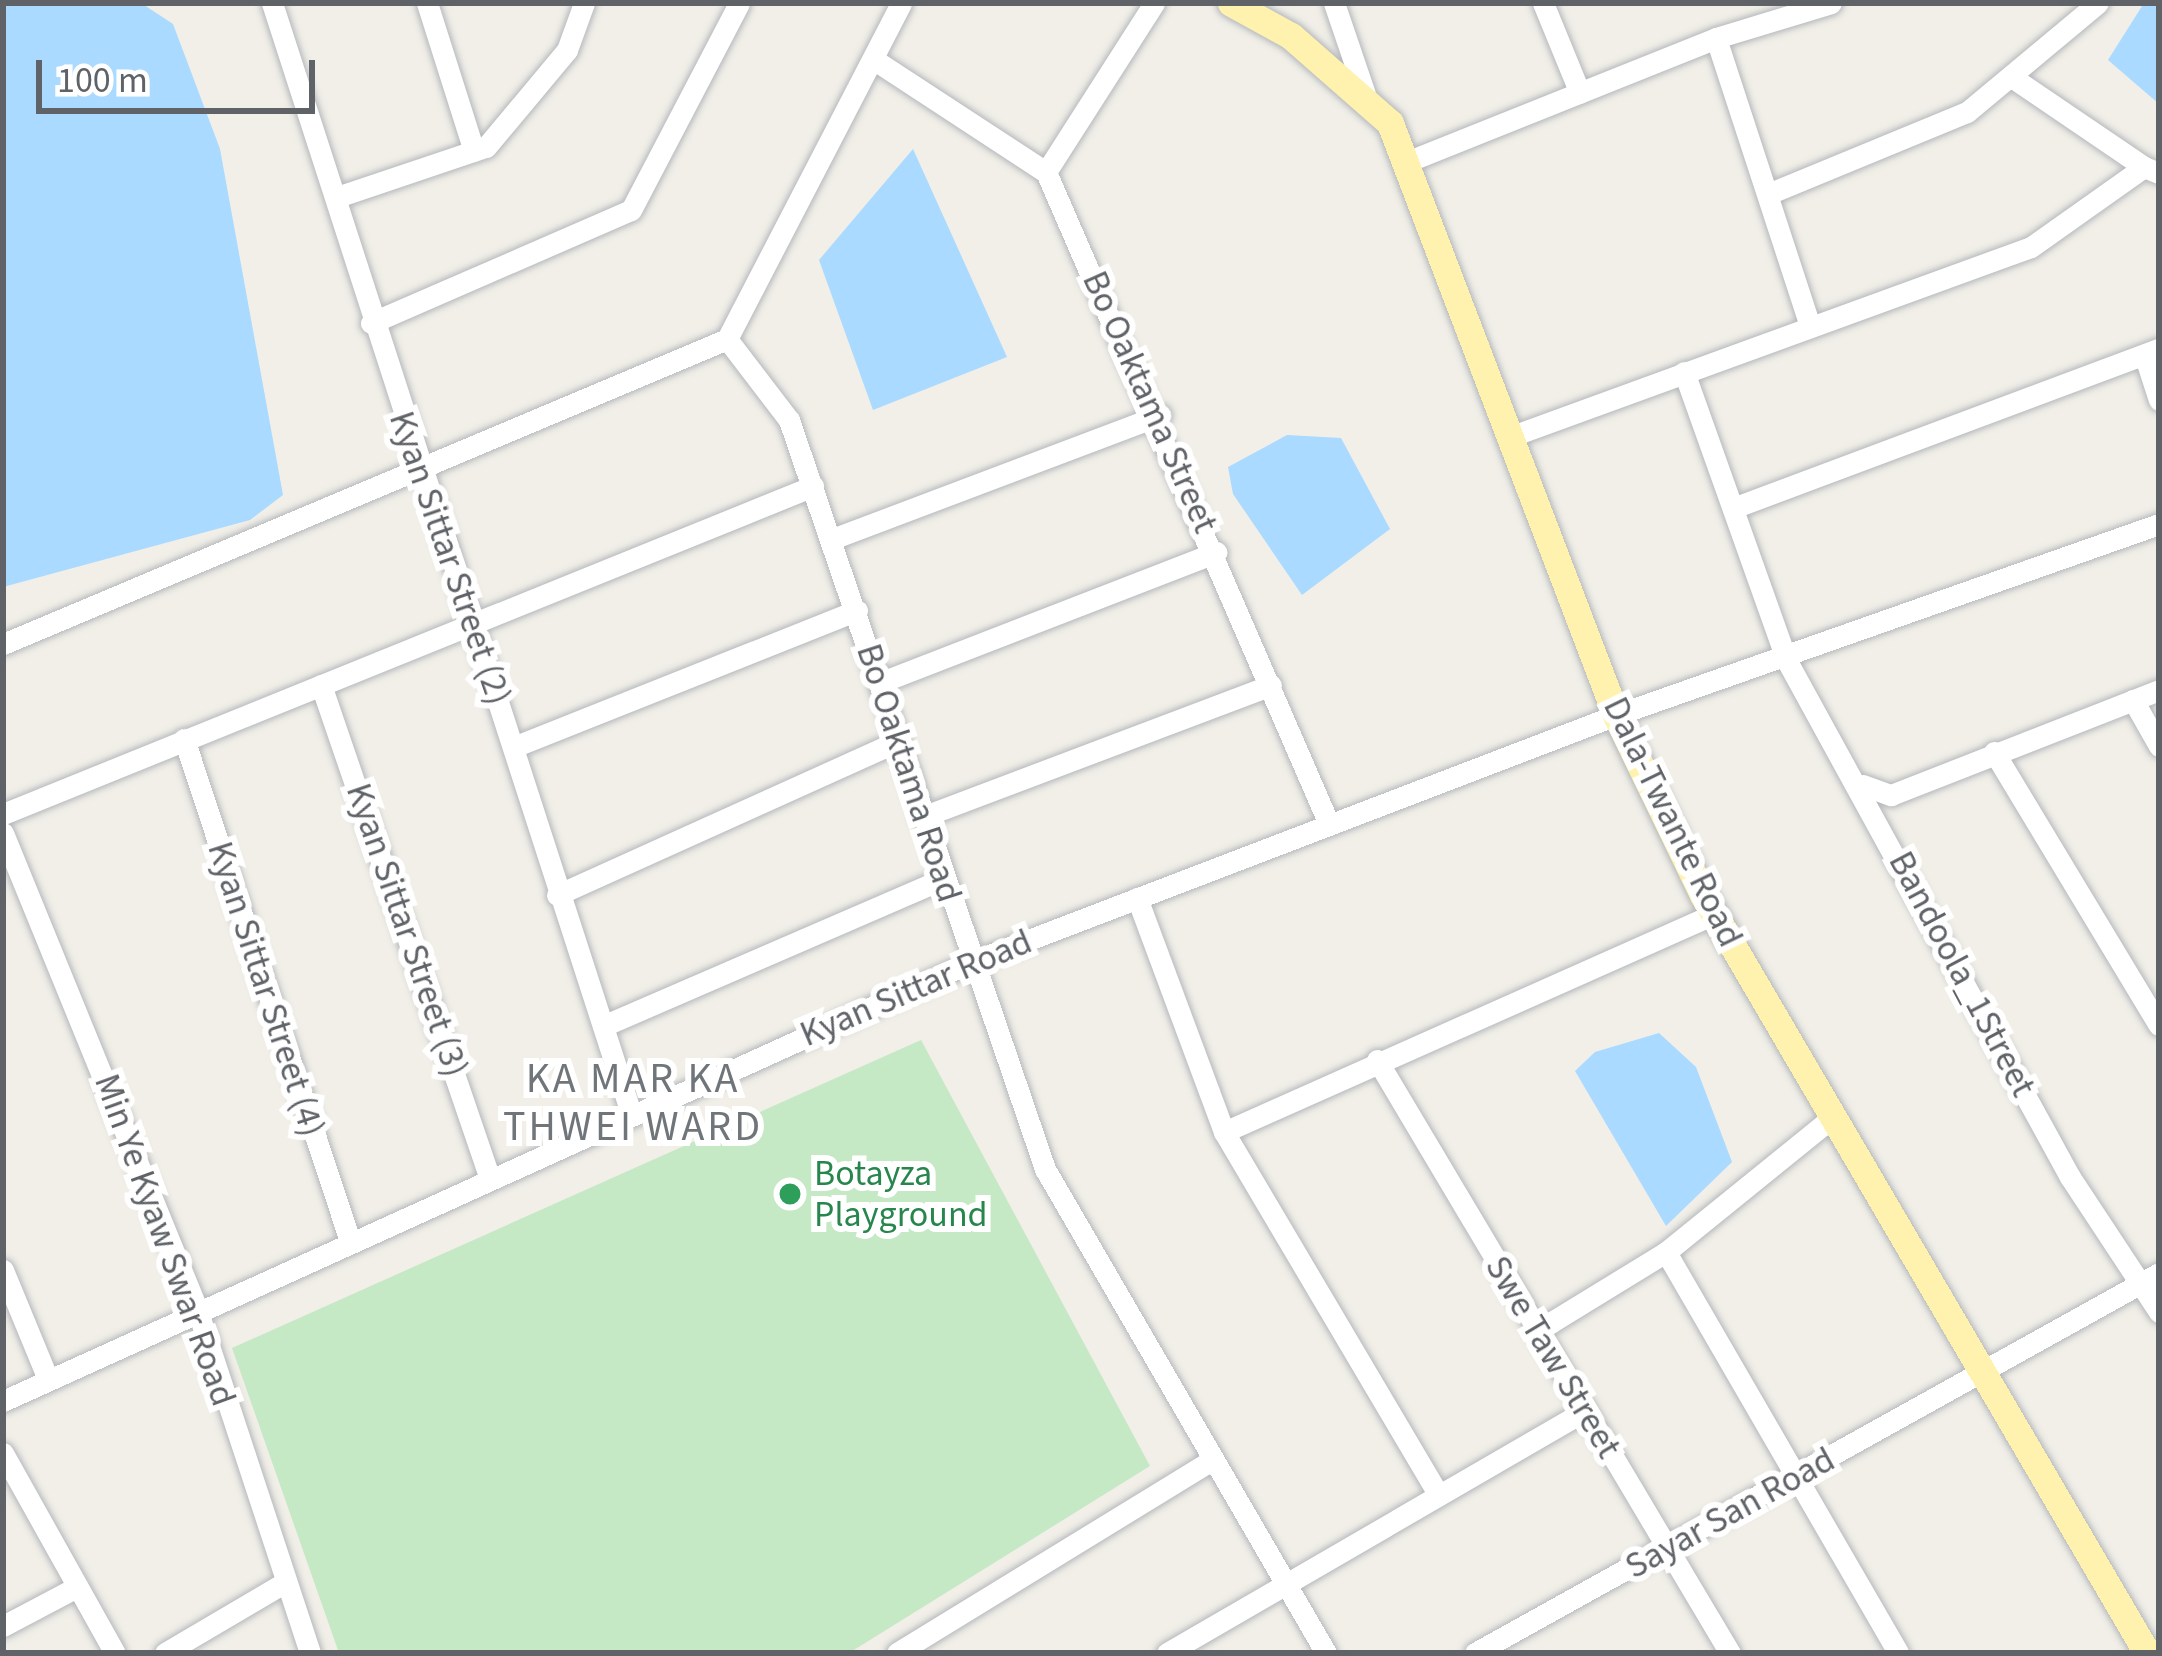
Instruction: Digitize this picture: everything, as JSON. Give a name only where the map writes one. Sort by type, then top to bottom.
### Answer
[{"type":"main road","name":"Dala-Twante Road","points":[[1231,3],[1365,94],[1409,161],[1616,715],[1714,914],[2147,1653]]},
{"type":"street","name":"Kyan Sittar Street (2)","points":[[272,3],[337,197],[416,471],[516,746],[557,895],[631,1113]]},
{"type":"street","points":[[427,3],[474,152]]},
{"type":"street","points":[[337,197],[474,152],[521,117],[584,3]]},
{"type":"street","points":[[371,323],[631,210],[739,3]]},
{"type":"street","points":[[3,644],[727,339],[902,3]]},
{"type":"street","points":[[873,59],[1046,172],[1154,3]]},
{"type":"street","points":[[1334,3],[1365,94]]},
{"type":"street","points":[[1544,3],[1580,93]]},
{"type":"street","points":[[1409,161],[1716,38],[1832,3]]},
{"type":"street","points":[[1768,194],[2016,80],[2098,3]]},
{"type":"street","points":[[1716,38],[1810,326]]},
{"type":"street","points":[[1512,436],[2031,247],[2152,170],[2016,80]]},
{"type":"street","name":"Bo Oaktama Street","points":[[1046,172],[1160,415],[1330,824]]},
{"type":"street","name":"Bo Oaktama Road","points":[[727,339],[789,420],[970,962],[1045,1168],[1326,1653]]},
{"type":"street","points":[[1732,508],[2152,353],[2159,400]]},
{"type":"street","name":"Bandoola_1Street","points":[[1684,372],[1787,661],[1862,785],[2070,1177],[2150,1278],[2159,1312]]},
{"type":"street","points":[[832,539],[1160,415]]},
{"type":"street","points":[[3,814],[321,686],[468,620],[813,486]]},
{"type":"street","name":"Kyan Sittar Road","points":[[3,1401],[196,1306],[970,962],[1616,715],[1787,661],[2159,524]]},
{"type":"street","points":[[879,683],[1216,552]]},
{"type":"street","points":[[516,746],[856,610]]},
{"type":"street","points":[[922,818],[1271,685]]},
{"type":"street","name":"Kyan Sittar Street (3)","points":[[321,686],[488,1176]]},
{"type":"street","points":[[1862,785],[1891,795],[2159,690]]},
{"type":"street","points":[[2133,700],[2159,746]]},
{"type":"street","name":"Kyan Sittar Street (4)","points":[[184,739],[349,1238]]},
{"type":"street","points":[[557,895],[898,741]]},
{"type":"street","points":[[1994,752],[2159,1025]]},
{"type":"street","name":"Min Ye Kyaw Swar Road","points":[[3,833],[196,1306],[282,1584],[310,1653]]},
{"type":"street","points":[[603,1026],[942,879]]},
{"type":"street","points":[[1137,898],[1224,1132],[1439,1495]]},
{"type":"street","points":[[1224,1132],[1714,914]]},
{"type":"street","name":"Swe Taw Street","points":[[1377,1060],[1584,1411],[1672,1545],[1730,1653]]},
{"type":"street","points":[[1537,1331],[1666,1252],[1833,1117]]},
{"type":"street","points":[[1666,1252],[1802,1474],[1898,1653]]},
{"type":"street","points":[[3,1270],[47,1377]]},
{"type":"street","name":"Sayar San Road","points":[[1475,1653],[2150,1278]]},
{"type":"street","points":[[1167,1653],[1584,1411]]},
{"type":"street","points":[[3,1453],[115,1653]]},
{"type":"street","points":[[897,1653],[1213,1459]]},
{"type":"street","points":[[165,1653],[282,1584]]},
{"type":"street","points":[[3,1626],[77,1587]]},
{"type":"green space","name":"Botayza Playground","points":[[921,1040],[1150,1466],[849,1653],[339,1653],[232,1348]]},
{"type":"water","points":[[3,3],[141,3],[173,24],[220,149],[283,495],[250,520],[3,587]]},
{"type":"water","points":[[2144,3],[2159,3],[2159,104],[2108,60]]},
{"type":"water","points":[[913,149],[1007,357],[873,410],[819,260]]},
{"type":"water","points":[[1287,435],[1341,438],[1390,529],[1302,595],[1233,494],[1228,467]]},
{"type":"water","points":[[1659,1033],[1696,1067],[1732,1162],[1666,1226],[1575,1071],[1595,1052]]},
{"type":"place","name":"Botayza Playground","points":[[790,1194]]},
{"type":"district","name":"KA MAR KA THWEI WARD","points":[[633,1103]]}]
